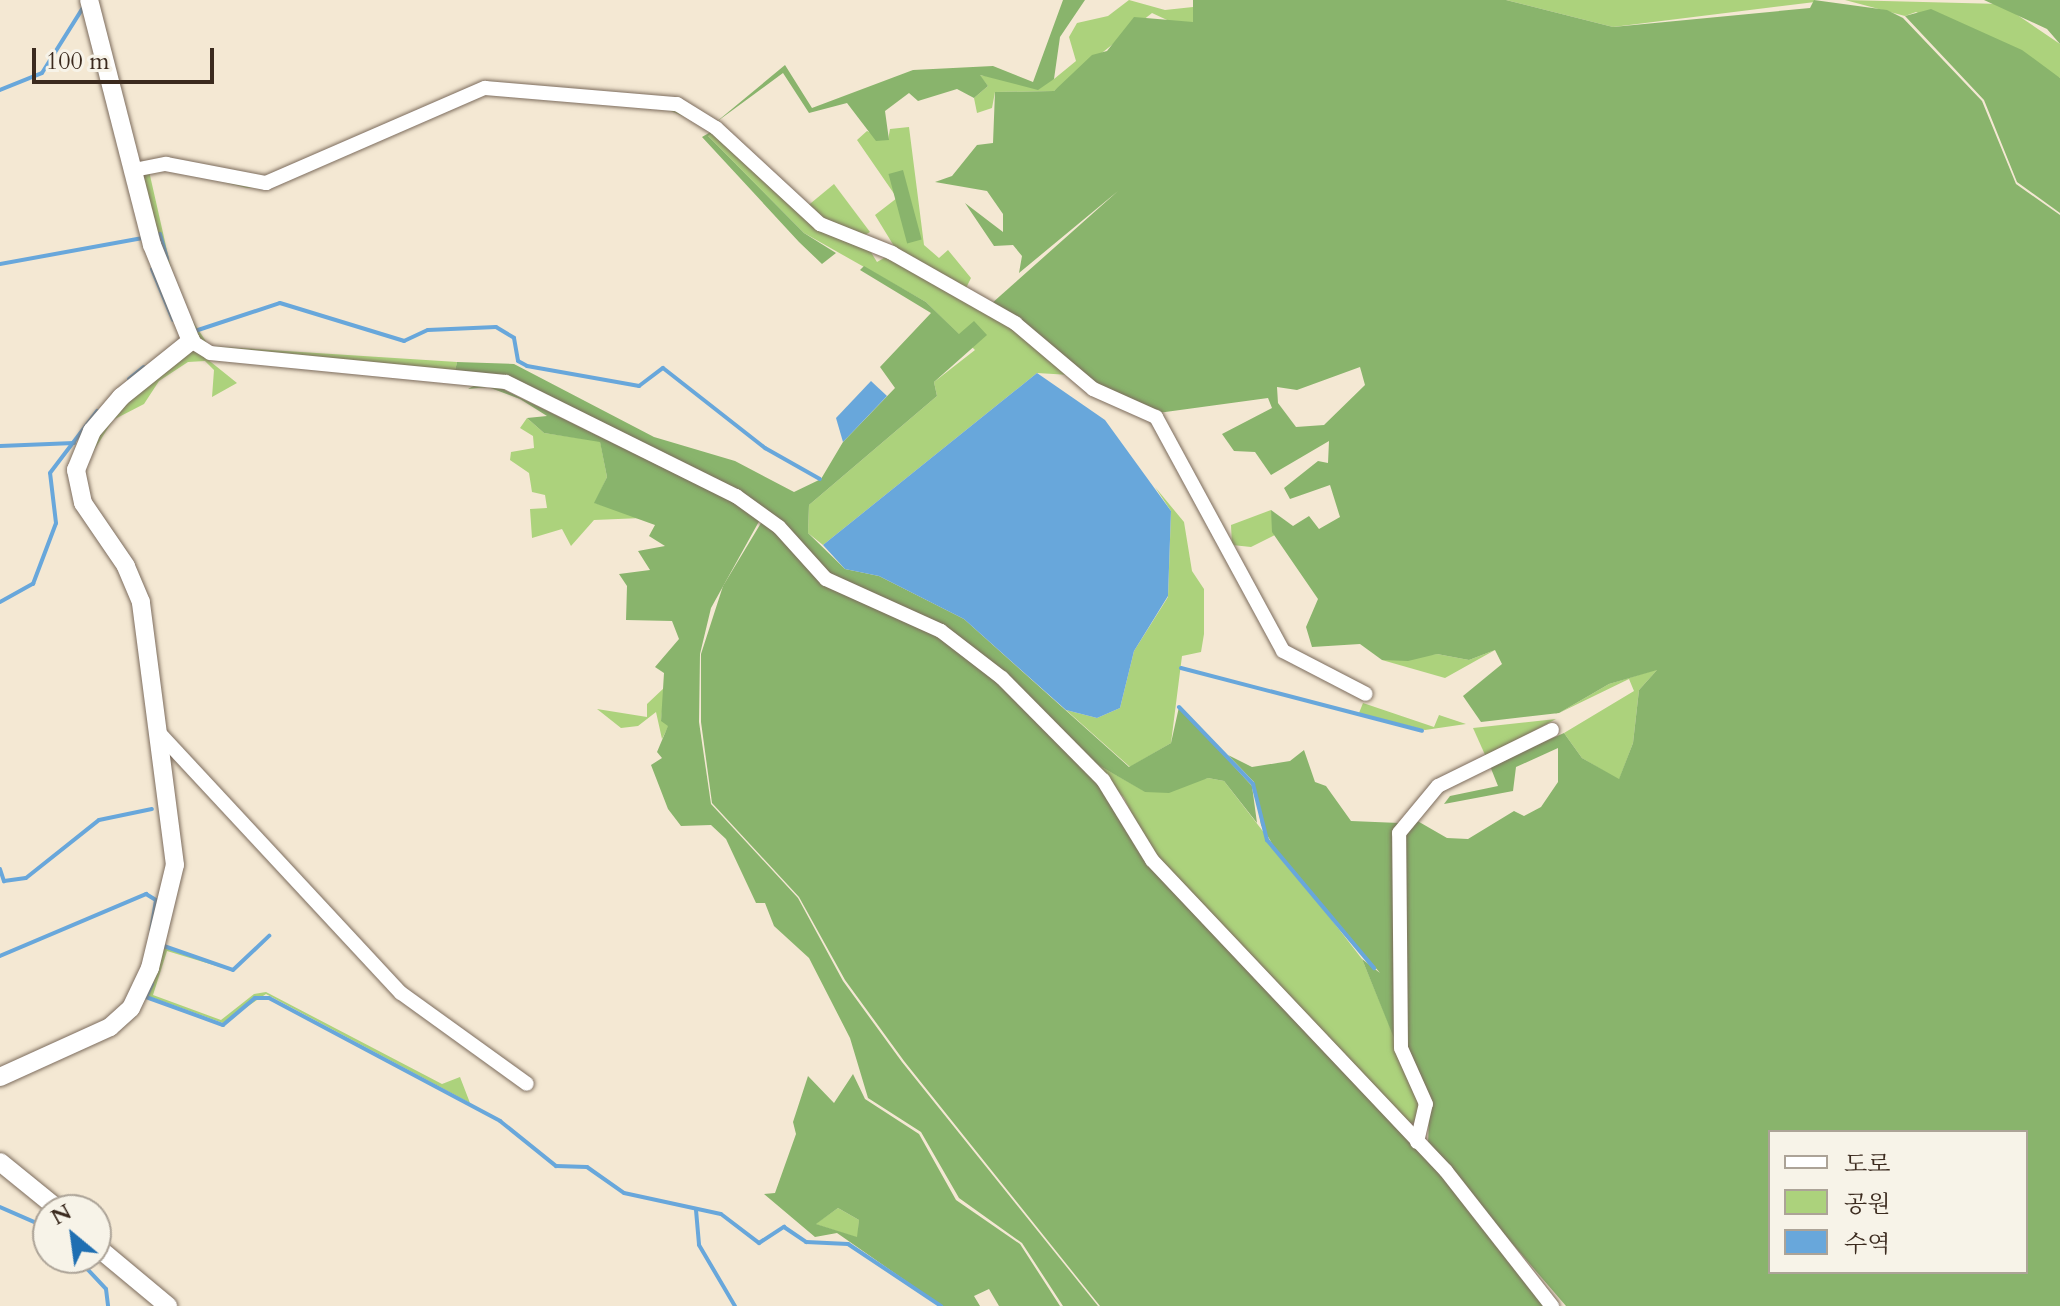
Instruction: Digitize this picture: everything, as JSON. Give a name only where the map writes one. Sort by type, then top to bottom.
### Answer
[{"type":"street","points":[[89,0],[166,288],[191,341],[210,353],[496,379],[736,496],[779,527],[826,579],[928,623],[1002,678],[1103,780],[1152,860],[1417,1142],[1552,1306]]},
{"type":"street","points":[[134,170],[166,164],[266,183],[485,88],[643,97],[692,110],[820,224],[892,253],[1015,323],[1093,389],[1156,417],[1283,651],[1366,694]]},
{"type":"street","points":[[0,1077],[110,1027],[141,992],[175,865],[161,735],[137,590],[83,503],[76,470],[92,431],[121,397],[191,341]]},
{"type":"street","points":[[1417,1142],[1426,1104],[1402,1056],[1399,833],[1438,786],[1552,730]]},
{"type":"street","points":[[161,735],[401,993],[527,1084]]},
{"type":"street","points":[[0,1162],[39,1194]]},
{"type":"street","points":[[112,1259],[168,1306]]},
{"type":"green space","points":[[1063,0],[1085,0],[1060,37],[1054,79],[1038,90],[980,75],[988,86],[974,98],[957,89],[918,101],[909,93],[885,111],[889,140],[876,141],[847,103],[809,113],[783,73],[715,123],[785,65],[812,108],[913,70],[993,66],[1033,82]]},
{"type":"green space","points":[[1129,0],[1165,10],[1193,7],[1193,22],[1180,26],[1152,13],[1054,91],[995,92],[992,108],[977,113],[974,98],[988,86],[979,75],[1039,84],[1054,79],[1076,61],[1069,37],[1077,23],[1108,16]]},
{"type":"green space","points":[[1193,0],[1506,0],[1613,27],[1810,8],[1814,0],[1887,10],[1903,18],[1982,101],[2016,184],[2060,215],[2060,1306],[1566,1306],[1428,1146],[1429,1112],[1406,1058],[1401,837],[1414,819],[1447,838],[1468,839],[1514,811],[1524,816],[1541,807],[1558,782],[1558,748],[1516,767],[1513,791],[1444,804],[1450,796],[1498,786],[1490,766],[1564,733],[1582,758],[1619,779],[1633,743],[1639,690],[1657,670],[1609,684],[1559,713],[1481,722],[1463,696],[1502,664],[1495,650],[1469,660],[1437,654],[1408,661],[1382,660],[1360,644],[1312,647],[1306,627],[1318,599],[1272,532],[1271,510],[1293,526],[1309,516],[1319,529],[1340,517],[1330,485],[1290,499],[1284,488],[1318,461],[1328,463],[1329,441],[1271,475],[1255,452],[1234,451],[1222,434],[1272,408],[1268,398],[1158,413],[1095,385],[991,304],[1118,191],[1019,273],[1022,256],[1013,245],[994,246],[965,203],[1003,232],[1003,214],[987,191],[935,182],[952,176],[977,145],[993,143],[995,92],[1054,91],[1092,55],[1107,51],[1134,17],[1193,22]],"holes":[[[1360,367],[1365,385],[1324,425],[1296,427],[1278,403],[1277,387],[1297,390]]]},
{"type":"green space","points":[[1506,0],[1814,0],[1815,2],[1613,27]]},
{"type":"green space","points":[[1845,0],[2001,4],[2060,44],[2060,78],[1916,12],[1905,16]]},
{"type":"green space","points":[[1984,0],[2060,0],[2060,44],[2047,29]]},
{"type":"green space","points":[[1931,9],[2022,50],[2060,78],[2060,213],[2017,182],[1984,100],[1905,16]]},
{"type":"green space","points":[[521,89],[661,102],[691,112],[711,128],[659,106],[482,92],[268,187],[247,188],[171,169],[152,171],[167,167],[271,184],[455,98],[478,91]]},
{"type":"green space","points":[[909,127],[924,245],[939,258],[948,250],[971,278],[965,290],[897,251],[875,215],[897,198],[857,140],[867,131],[888,140],[890,129]]},
{"type":"green space","points":[[714,130],[799,212],[869,249],[877,262],[891,254],[1010,323],[1070,375],[1037,373],[823,545],[808,533],[809,505],[937,396],[934,382],[975,350],[926,302],[804,233],[707,135]]},
{"type":"green space","points":[[714,130],[708,136],[804,233],[836,253],[822,264],[799,242],[702,137]]},
{"type":"green space","points":[[903,170],[922,240],[907,243],[889,174]]},
{"type":"green space","points":[[149,171],[178,299],[209,346],[457,362],[455,371],[220,351],[195,342],[169,287],[143,173]]},
{"type":"green space","points":[[834,184],[870,232],[858,239],[805,208]]},
{"type":"green space","points":[[864,266],[926,302],[959,334],[974,321],[987,335],[934,382],[937,396],[809,505],[808,533],[845,569],[879,576],[964,619],[1129,767],[1171,743],[1179,707],[1252,786],[1257,823],[1224,781],[1208,778],[1169,793],[1145,792],[1093,762],[997,667],[830,575],[777,521],[551,402],[455,371],[457,362],[514,364],[654,437],[735,461],[794,492],[821,479],[843,442],[895,388],[880,367],[931,313],[860,270]]},
{"type":"green space","points":[[191,346],[237,383],[212,397],[214,370],[205,361],[188,362],[159,381],[144,404],[113,420],[81,471],[84,489],[141,578],[157,655],[151,657],[137,582],[83,501],[77,470],[107,415],[139,382]]},
{"type":"green space","points":[[484,380],[762,516],[711,608],[700,654],[699,722],[711,804],[798,898],[843,981],[902,1062],[1098,1306],[1063,1306],[1022,1243],[959,1198],[921,1132],[868,1098],[850,1038],[809,958],[774,926],[765,903],[756,903],[726,839],[711,825],[681,826],[668,809],[651,765],[662,758],[657,752],[668,726],[661,721],[664,673],[655,667],[679,639],[672,621],[626,620],[627,586],[619,574],[650,570],[638,551],[665,546],[649,536],[655,525],[594,503],[607,477],[600,442],[544,433],[527,418],[547,416],[520,399],[488,387],[468,389]]},
{"type":"green space","points":[[527,418],[544,433],[600,441],[607,477],[595,503],[642,518],[594,520],[571,546],[562,529],[532,538],[530,509],[547,508],[545,495],[532,492],[529,473],[510,460],[511,452],[534,448],[533,436],[520,428]]},
{"type":"green space","points":[[1155,487],[1184,522],[1192,571],[1204,589],[1204,634],[1201,652],[1182,656],[1171,743],[1130,767],[1066,710],[1097,718],[1120,708],[1134,651],[1168,597],[1171,511]]},
{"type":"green space","points":[[1271,510],[1275,535],[1251,547],[1232,545],[1231,525]]},
{"type":"green space","points":[[764,518],[802,558],[927,624],[987,668],[1082,760],[1143,849],[1416,1143],[1546,1306],[1100,1306],[904,1061],[845,980],[799,897],[712,803],[701,722],[701,654],[723,586]]},
{"type":"green space","points":[[1495,650],[1445,678],[1382,660],[1437,654],[1469,660]]},
{"type":"green space","points":[[1658,669],[1639,690],[1633,743],[1619,780],[1582,758],[1564,733],[1634,691],[1629,679],[1559,713],[1609,684]]},
{"type":"green space","points":[[665,687],[661,720],[669,725],[662,739],[656,712],[638,726],[621,728],[597,709],[647,717],[647,704]]},
{"type":"green space","points":[[1363,703],[1434,727],[1439,715],[1466,724],[1425,730],[1359,713]]},
{"type":"green space","points":[[1556,719],[1486,757],[1473,728]]},
{"type":"green space","points":[[1304,750],[1315,782],[1326,786],[1351,821],[1399,823],[1396,1043],[1362,959],[1380,973],[1279,855],[1261,825],[1254,782],[1228,755],[1252,767],[1290,761]]},
{"type":"green space","points":[[1093,762],[1146,792],[1208,778],[1224,781],[1362,959],[1420,1099],[1416,1122],[1406,1124],[1151,852],[1124,798]]},
{"type":"green space","points":[[162,946],[233,971],[167,951],[153,995],[221,1020],[254,994],[266,992],[442,1084],[460,1077],[470,1103],[266,994],[223,1023],[148,996]]},
{"type":"green space","points":[[853,1074],[865,1099],[919,1134],[956,1200],[1020,1244],[1060,1306],[999,1306],[989,1289],[974,1296],[980,1306],[942,1306],[837,1233],[815,1237],[764,1194],[775,1193],[796,1134],[793,1122],[808,1076],[834,1103]],"holes":[[[838,1208],[859,1220],[857,1237],[816,1224]]]},
{"type":"green space","points":[[838,1208],[859,1220],[858,1238],[815,1224]]},
{"type":"water","points":[[1037,373],[1105,420],[1171,511],[1168,596],[1134,651],[1120,708],[1097,718],[1066,710],[964,619],[879,576],[845,569],[823,545]]},
{"type":"water","points":[[871,381],[887,396],[843,442],[836,418]]},
{"type":"waterway","points":[[0,90],[42,73],[84,6]]},
{"type":"waterway","points":[[160,234],[167,259]]},
{"type":"waterway","points":[[0,264],[143,238]]},
{"type":"waterway","points":[[152,269],[173,320]]},
{"type":"waterway","points":[[195,331],[280,303],[404,341],[428,330],[496,327],[514,338],[518,361],[527,366],[639,386],[663,368],[765,448],[820,479]]},
{"type":"waterway","points":[[129,379],[144,367]]},
{"type":"waterway","points":[[0,602],[33,584],[56,523],[50,473],[97,411]]},
{"type":"waterway","points":[[0,446],[74,443]]},
{"type":"waterway","points":[[1181,668],[1422,731]]},
{"type":"waterway","points":[[1179,707],[1253,784],[1267,840],[1374,968]]},
{"type":"waterway","points":[[0,869],[4,881],[26,878],[99,820],[152,809]]},
{"type":"waterway","points":[[0,956],[146,894],[156,900],[151,930]]},
{"type":"waterway","points":[[161,945],[233,970],[269,936]]},
{"type":"waterway","points":[[152,984],[146,997],[223,1025],[255,998],[269,998],[500,1121],[556,1166],[587,1167],[624,1193],[721,1214],[759,1243],[784,1227],[806,1242],[848,1244],[941,1306]]},
{"type":"waterway","points":[[0,1207],[32,1221]]},
{"type":"waterway","points":[[696,1210],[699,1245],[735,1306]]},
{"type":"waterway","points":[[92,1274],[106,1289],[108,1306]]}]
